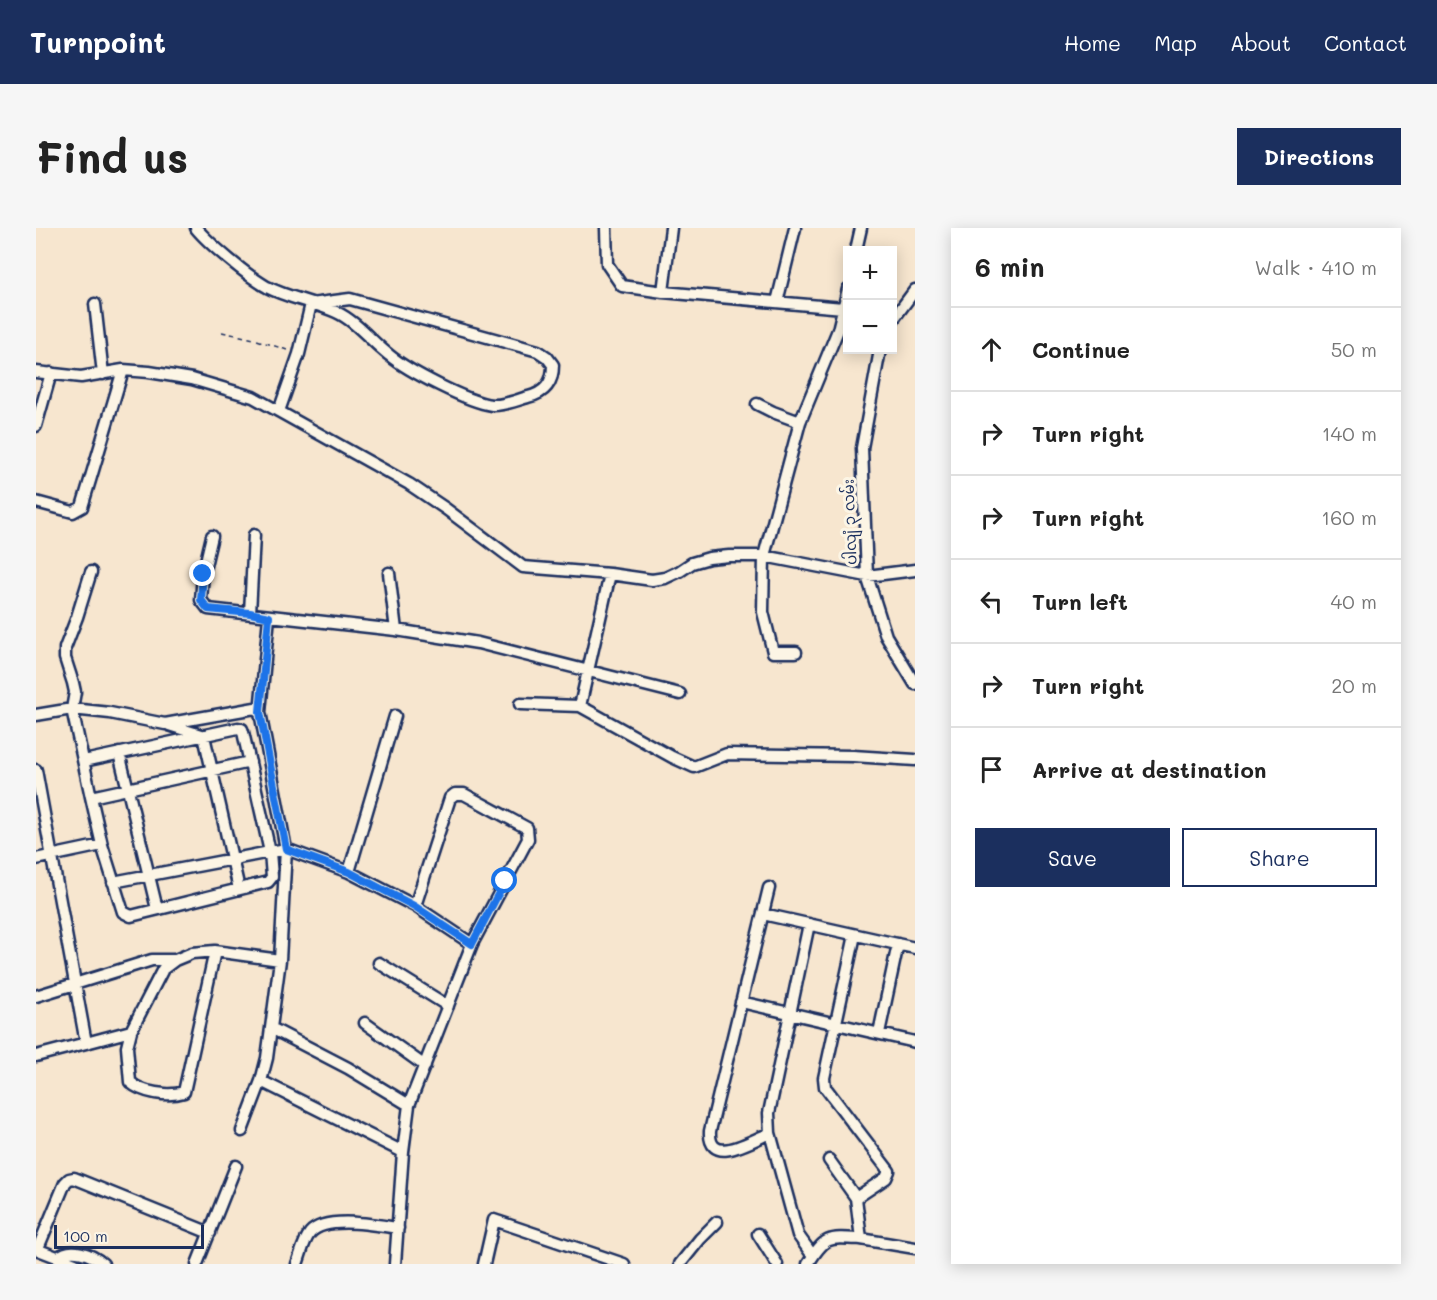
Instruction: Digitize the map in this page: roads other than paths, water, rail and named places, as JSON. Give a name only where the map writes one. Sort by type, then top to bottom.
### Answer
[{"type":"street","points":[[196,228],[225,255],[266,286],[311,304],[335,312],[346,318],[391,357],[437,384],[468,398],[493,405],[532,396],[552,382],[553,365],[538,351],[350,299],[311,304]]},
{"type":"street","points":[[606,228],[608,264],[622,286],[663,292],[843,308]]},
{"type":"street","points":[[663,292],[671,228]]},
{"type":"street","points":[[777,302],[795,228]]},
{"type":"street","points":[[857,246],[861,228]]},
{"type":"street","points":[[897,314],[915,290]]},
{"type":"street","points":[[95,304],[103,374]]},
{"type":"street","points":[[279,411],[299,354],[311,304]]},
{"type":"street","points":[[796,652],[773,652],[763,612],[764,556],[800,422],[843,332]]},
{"type":"street","name":"ပါလျံ ၃ လမ်း","points":[[879,354],[862,448],[867,576],[886,636],[915,684]]},
{"type":"street","points":[[36,502],[73,512],[82,507],[123,370]]},
{"type":"street","points":[[36,372],[81,377],[123,370],[149,372],[192,380],[253,397],[409,484],[523,567],[652,580],[665,578],[680,572],[692,563],[710,558],[764,556],[867,576],[915,570]]},
{"type":"street","points":[[36,426],[51,374]]},
{"type":"street","points":[[757,404],[800,422]]},
{"type":"street","points":[[250,613],[254,535]]},
{"type":"street","points":[[212,536],[203,574],[201,600],[208,609],[396,630],[478,643],[680,694]]},
{"type":"street","points":[[84,761],[242,729],[270,852],[272,877],[270,882],[131,916],[123,912],[102,845],[91,797],[72,709],[75,692],[64,648],[77,617],[91,572]]},
{"type":"street","points":[[389,573],[396,630]]},
{"type":"street","points":[[580,706],[610,574]]},
{"type":"street","points":[[242,1131],[267,1058],[279,960],[286,849],[260,712],[269,617]]},
{"type":"street","points":[[520,704],[580,706],[694,767],[727,754],[853,756],[915,760]]},
{"type":"street","points":[[165,724],[255,708],[260,712]]},
{"type":"street","points":[[36,715],[72,709],[110,712],[165,724],[204,736]]},
{"type":"street","points":[[349,872],[396,716]]},
{"type":"street","points":[[204,736],[239,889]]},
{"type":"street","points":[[119,753],[157,909]]},
{"type":"street","points":[[91,797],[250,762]]},
{"type":"street","points":[[36,770],[38,795],[52,856],[86,1043]]},
{"type":"street","points":[[395,1264],[403,1152],[409,1105],[472,944],[528,839],[527,828],[464,794],[455,794],[450,798],[414,906]]},
{"type":"street","points":[[36,859],[102,845]]},
{"type":"street","points":[[113,882],[286,849],[349,872],[414,906],[472,944]]},
{"type":"street","points":[[769,888],[709,1140],[720,1150],[730,1150],[770,1132]]},
{"type":"street","points":[[763,914],[915,948]]},
{"type":"street","points":[[809,924],[769,1113],[770,1132],[798,1235],[811,1260]]},
{"type":"street","points":[[855,935],[824,1078],[825,1087],[889,1171],[886,1178],[856,1198]]},
{"type":"street","points":[[879,1033],[898,944]]},
{"type":"street","points":[[215,951],[184,1092],[178,1094],[137,1088],[130,1082],[127,1047],[131,1031],[163,969],[175,960],[192,953],[215,951],[279,960]]},
{"type":"street","points":[[36,996],[152,960],[175,960]]},
{"type":"street","points":[[379,963],[448,1006]]},
{"type":"street","points":[[741,1002],[915,1042]]},
{"type":"street","points":[[365,1023],[425,1066]]},
{"type":"street","points":[[271,1028],[348,1068],[409,1105]]},
{"type":"street","points":[[36,1056],[131,1031]]},
{"type":"street","points":[[261,1081],[403,1152]]},
{"type":"street","points":[[829,1160],[856,1198],[861,1239]]},
{"type":"street","points":[[197,1264],[236,1166]]},
{"type":"street","points":[[75,1264],[37,1249],[69,1179],[74,1178],[210,1233]]},
{"type":"street","points":[[483,1264],[494,1220],[624,1264]]},
{"type":"street","points":[[680,1264],[717,1222]]},
{"type":"street","points":[[297,1264],[310,1234],[318,1226],[329,1223],[398,1228]]},
{"type":"street","points":[[758,1234],[777,1264]]},
{"type":"street","points":[[811,1260],[821,1244],[827,1240],[840,1238],[915,1248]]},
{"type":"street","points":[[59,1257],[64,1252],[74,1251],[103,1264]]}]
